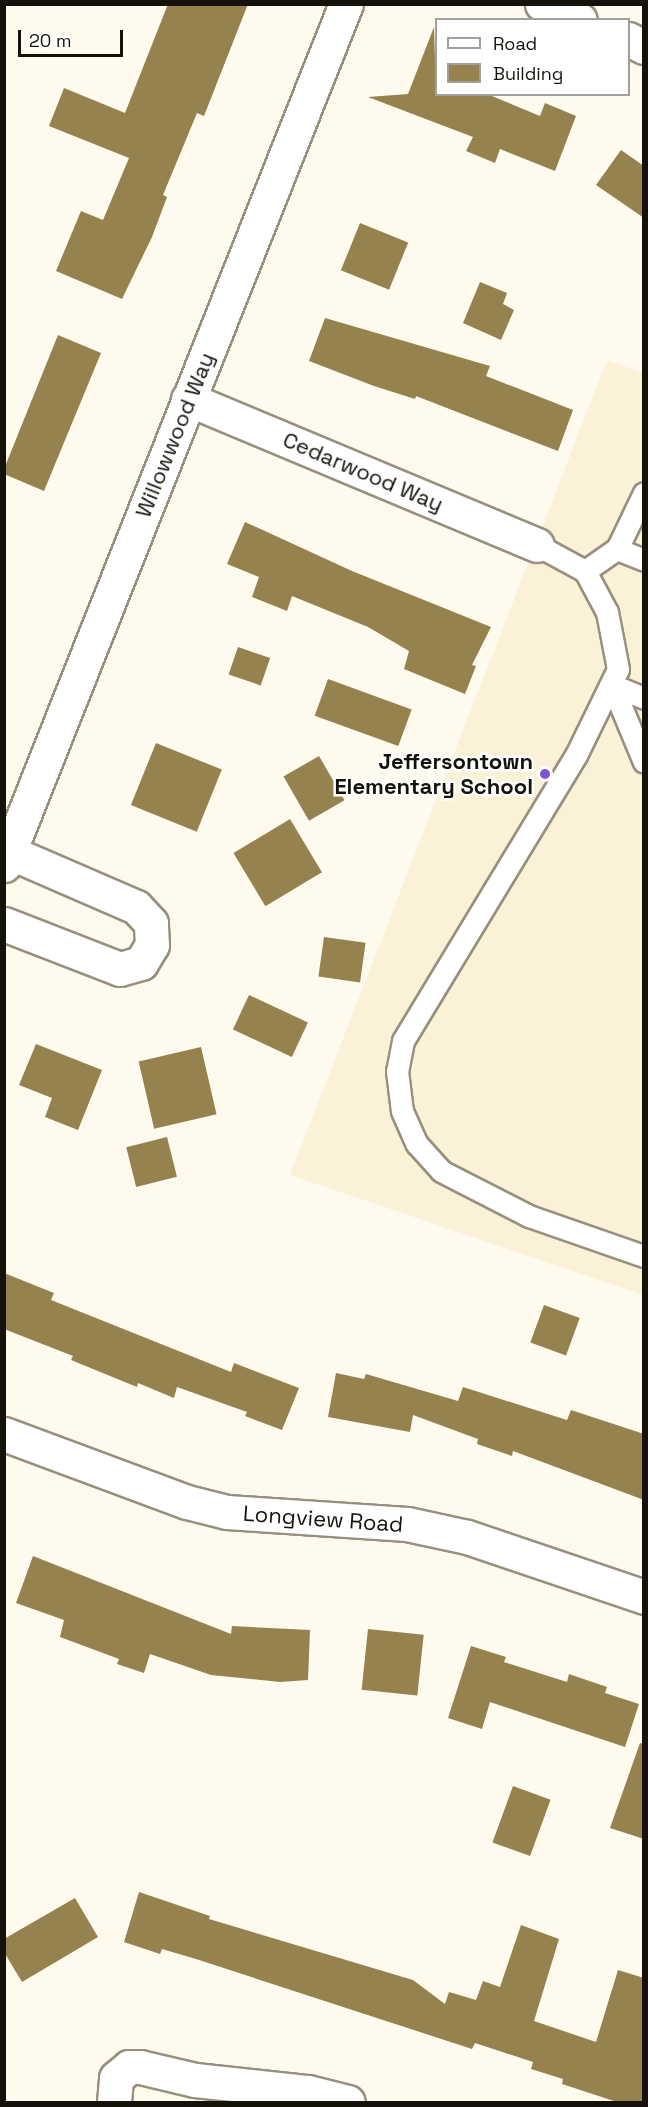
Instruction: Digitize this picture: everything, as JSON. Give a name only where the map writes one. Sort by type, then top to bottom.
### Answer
[{"type":"street","name":"Willowwood Way","points":[[7,858],[346,4]]},
{"type":"street","points":[[542,4],[575,18]]},
{"type":"street","points":[[630,40],[644,47]]},
{"type":"street","name":"Cedarwood Way","points":[[189,399],[537,545]]},
{"type":"street","points":[[4,924],[120,969],[141,963],[153,945],[151,923],[136,907],[7,858]]},
{"type":"street","name":"Longview Road","points":[[4,1434],[187,1502],[227,1512],[407,1524],[467,1537],[644,1597]]},
{"type":"street","points":[[114,2103],[116,2078],[129,2067],[140,2067],[195,2080],[308,2092],[348,2103]]},
{"type":"lane","points":[[585,571],[617,549],[644,493]]},
{"type":"lane","points":[[537,545],[585,571],[607,612],[618,669],[612,686],[576,755],[403,1041],[397,1071],[402,1111],[417,1144],[441,1171],[529,1216],[644,1256]]},
{"type":"lane","points":[[617,549],[644,560]]},
{"type":"lane","points":[[612,686],[644,698]]},
{"type":"lane","points":[[612,686],[644,762]]},
{"type":"shaded area","name":"Jeffersontown Elementary School","points":[[607,360],[643,373],[643,1295],[290,1175]]},
{"type":"building","points":[[168,4],[248,4],[204,116],[197,113],[163,195],[167,197],[152,237],[122,299],[56,271],[81,211],[103,220],[129,158],[49,126],[64,88],[125,113]]},
{"type":"building","points":[[434,27],[435,96],[492,96],[540,116],[545,103],[576,116],[555,171],[500,149],[495,163],[466,151],[473,137],[368,97],[408,94]]},
{"type":"building","points":[[621,150],[644,166],[644,218],[596,185]]},
{"type":"building","points":[[360,223],[408,242],[389,290],[341,270]]},
{"type":"building","points":[[480,282],[507,293],[503,304],[514,310],[501,340],[463,323]]},
{"type":"building","points":[[325,318],[490,366],[486,376],[573,410],[558,451],[416,396],[415,399],[374,386],[309,361]]},
{"type":"building","points":[[58,335],[101,353],[44,491],[4,474],[4,469]]},
{"type":"building","points":[[245,522],[352,571],[491,627],[472,665],[476,666],[465,694],[404,669],[409,651],[368,627],[292,596],[287,611],[252,597],[259,577],[227,564]]},
{"type":"building","points":[[238,647],[270,658],[261,685],[229,674]]},
{"type":"building","points":[[328,679],[412,709],[398,746],[315,716]]},
{"type":"building","points":[[156,743],[222,770],[197,832],[131,805]]},
{"type":"building","points":[[319,756],[344,800],[309,821],[283,776]]},
{"type":"building","points":[[290,819],[322,872],[265,906],[233,853]]},
{"type":"building","points":[[324,937],[366,943],[360,982],[318,977]]},
{"type":"building","points":[[249,995],[308,1022],[292,1057],[233,1029]]},
{"type":"building","points":[[36,1044],[102,1070],[78,1130],[45,1117],[52,1098],[19,1085]]},
{"type":"building","points":[[201,1047],[217,1114],[154,1129],[139,1061]]},
{"type":"building","points":[[167,1137],[177,1177],[136,1187],[126,1147]]},
{"type":"building","points":[[4,1273],[54,1293],[51,1300],[231,1372],[234,1363],[299,1388],[282,1430],[245,1416],[247,1412],[177,1387],[174,1398],[138,1383],[137,1387],[71,1360],[73,1356],[4,1329]]},
{"type":"building","points":[[544,1305],[580,1318],[566,1356],[530,1343]]},
{"type":"building","points":[[336,1373],[364,1379],[366,1374],[458,1401],[463,1387],[567,1420],[571,1410],[644,1434],[644,1500],[513,1451],[512,1456],[477,1444],[478,1439],[413,1415],[410,1432],[328,1417]]},
{"type":"building","points":[[33,1556],[231,1634],[232,1626],[310,1630],[308,1680],[280,1682],[211,1675],[150,1654],[144,1673],[117,1664],[119,1659],[60,1637],[64,1620],[16,1603]]},
{"type":"building","points":[[368,1629],[424,1635],[417,1696],[362,1690]]},
{"type":"building","points":[[471,1646],[506,1657],[504,1662],[567,1682],[569,1674],[607,1687],[605,1693],[639,1704],[625,1747],[490,1702],[482,1729],[448,1718]]},
{"type":"building","points":[[640,1743],[644,1744],[644,1839],[610,1828]]},
{"type":"building","points":[[513,1786],[551,1800],[530,1856],[492,1842]]},
{"type":"building","points":[[139,1892],[210,1916],[209,1919],[413,1980],[445,2004],[449,1992],[476,2000],[483,1981],[500,1987],[521,1925],[559,1939],[534,2021],[596,2042],[618,1970],[644,1978],[644,2103],[620,2103],[562,2084],[563,2079],[531,2069],[533,2062],[475,2043],[472,2049],[196,1959],[162,1949],[160,1954],[124,1942]]},
{"type":"building","points":[[75,1898],[98,1937],[22,1982],[4,1952],[4,1939]]},
{"type":"place","name":"Jeffersontown Elementary School","points":[[545,774]]}]
